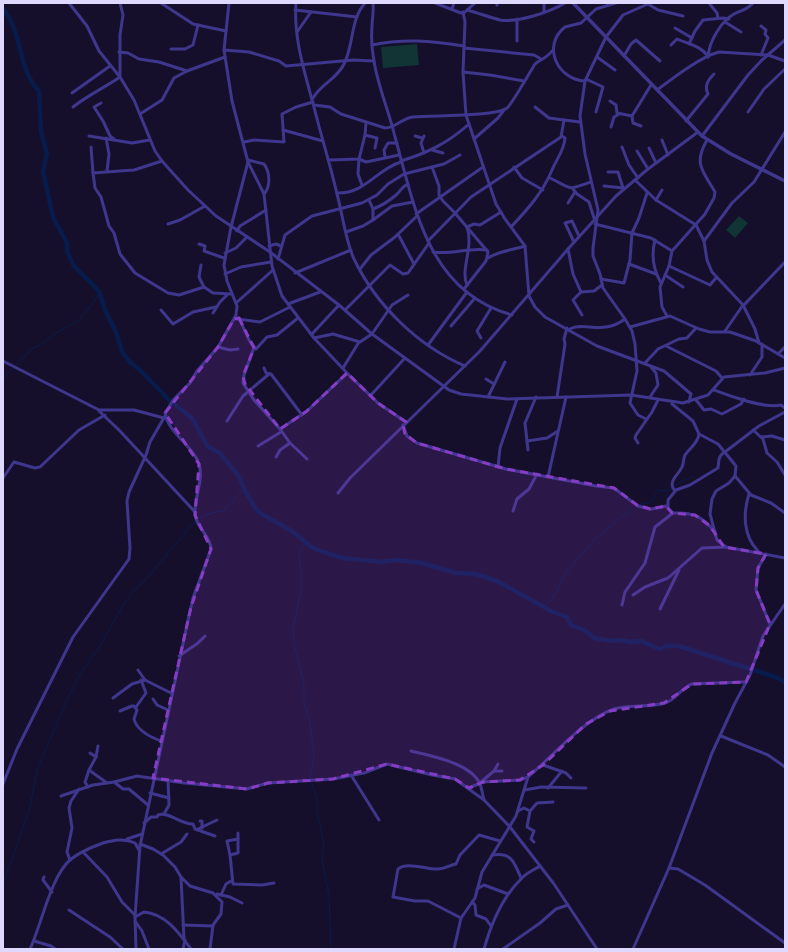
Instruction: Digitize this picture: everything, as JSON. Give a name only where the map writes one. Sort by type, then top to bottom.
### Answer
[{"type":"street","points":[[69,3],[87,26],[99,51],[120,77],[140,114],[150,140],[162,161],[205,206],[236,231],[278,258],[295,273],[339,305],[372,334],[444,387],[461,394],[517,399],[536,397],[630,395],[650,397],[670,402],[689,402],[708,395],[714,390],[722,378],[731,375],[750,375],[772,372],[785,368]]},
{"type":"street","points":[[120,3],[123,15],[119,52],[120,77]]},
{"type":"street","points":[[161,3],[186,20],[198,25],[226,31]]},
{"type":"street","points":[[229,3],[224,50],[232,101],[248,161],[264,194],[273,270],[282,296],[314,338],[371,396],[404,424],[405,434],[413,441],[498,467],[614,488],[636,505],[649,509],[668,507]]},
{"type":"street","points":[[296,3],[295,10],[300,55],[329,160],[351,250],[360,270],[388,309],[428,345],[465,366]]},
{"type":"street","points":[[313,102],[320,88],[337,74],[346,61],[353,27],[365,3]]},
{"type":"street","points":[[373,3],[372,45],[374,61],[416,215],[428,242],[440,264],[475,298],[491,308],[512,315]]},
{"type":"street","points":[[436,3],[463,12],[475,3]]},
{"type":"street","points":[[452,9],[454,3]]},
{"type":"street","points":[[544,3],[544,12]]},
{"type":"street","points":[[467,10],[500,20],[517,19],[544,12],[550,12],[565,3]]},
{"type":"street","points":[[573,3],[702,136],[761,170],[785,181]]},
{"type":"street","points":[[372,45],[412,40],[428,40],[464,47],[534,55],[541,59],[547,58],[552,51],[562,29],[581,23],[596,9],[616,3]]},
{"type":"street","points":[[709,3],[717,13],[718,18]]},
{"type":"street","points":[[708,57],[710,48],[719,29],[735,14],[746,10],[753,3]]},
{"type":"street","points":[[646,419],[638,415],[631,405],[630,395],[636,377],[634,339],[630,327],[611,302],[602,285],[593,252],[598,206],[591,182],[580,122],[581,99],[586,80],[606,36],[623,15],[649,4],[658,10],[683,16]]},
{"type":"street","points":[[295,10],[357,17]]},
{"type":"street","points":[[297,32],[311,12]]},
{"type":"street","points":[[463,12],[465,22],[463,72],[466,115],[488,185],[500,212],[525,246],[529,296],[545,317],[609,352],[645,363],[664,371],[684,386],[692,395],[689,402]]},
{"type":"street","points":[[690,44],[695,31],[703,20],[718,18],[729,19]]},
{"type":"street","points":[[517,19],[517,41]]},
{"type":"street","points":[[725,22],[741,32]]},
{"type":"street","points":[[171,49],[185,49],[193,45],[198,25]]},
{"type":"street","points":[[761,26],[766,30],[765,34],[768,38],[761,55]]},
{"type":"street","points":[[675,28],[692,38]]},
{"type":"street","points":[[624,56],[631,44],[636,40],[660,61]]},
{"type":"street","points":[[671,45],[676,40],[690,44],[705,52],[708,57]]},
{"type":"street","points":[[702,136],[748,74],[785,40]]},
{"type":"street","points":[[224,50],[249,52],[279,61],[286,66],[304,66],[346,61],[374,61]]},
{"type":"street","points":[[552,51],[557,64],[565,74],[575,80],[586,80],[603,87],[596,112]]},
{"type":"street","points":[[119,52],[128,53],[139,59],[159,62],[187,71]]},
{"type":"street","points":[[656,90],[708,57],[722,52],[768,55],[785,61]]},
{"type":"street","points":[[140,114],[162,100],[174,78],[187,71],[225,57]]},
{"type":"street","points":[[597,57],[615,70]]},
{"type":"street","points":[[474,139],[509,106],[524,81],[541,59]]},
{"type":"street","points":[[72,93],[110,66]]},
{"type":"street","points":[[748,112],[764,89],[785,69]]},
{"type":"street","points":[[463,72],[524,81]]},
{"type":"street","points":[[686,121],[708,94],[706,90],[707,82],[714,74]]},
{"type":"street","points":[[73,107],[87,96],[100,90],[120,77]]},
{"type":"street","points":[[641,126],[633,123],[632,116],[652,85]]},
{"type":"street","points":[[610,101],[616,105],[616,112],[619,114]]},
{"type":"street","points":[[244,142],[254,140],[283,142],[285,139],[282,114],[296,107],[313,102],[330,107],[341,114],[361,119],[366,123],[383,128],[392,128],[411,117],[466,115],[504,110]]},
{"type":"street","points":[[100,103],[94,107],[110,136],[114,139]]},
{"type":"street","points":[[535,107],[549,118],[580,122]]},
{"type":"street","points":[[611,126],[614,117],[619,114],[632,116]]},
{"type":"street","points":[[511,227],[526,212],[543,190],[550,178],[552,169],[562,152],[565,138],[562,136],[564,120]]},
{"type":"street","points":[[362,185],[358,174],[359,159],[365,135],[366,123]]},
{"type":"street","points":[[337,193],[354,191],[381,175],[392,165],[432,150],[456,135],[469,124]]},
{"type":"street","points":[[283,130],[323,142]]},
{"type":"street","points":[[338,493],[350,478],[404,424],[465,366],[529,296],[594,218],[624,188],[698,132]]},
{"type":"street","points":[[704,241],[732,203],[754,182],[785,132]]},
{"type":"street","points":[[365,135],[376,138],[375,148]]},
{"type":"street","points":[[89,136],[114,139],[132,144],[150,140]]},
{"type":"street","points":[[415,136],[423,137],[422,145],[424,153]]},
{"type":"street","points":[[345,310],[390,266],[404,274],[408,273],[428,242],[471,197],[562,136]]},
{"type":"street","points":[[106,138],[108,154],[107,171]]},
{"type":"street","points":[[662,140],[668,155]]},
{"type":"street","points":[[667,316],[662,307],[659,291],[669,266],[672,251],[696,225],[708,209],[715,192],[702,170],[699,158],[707,140]]},
{"type":"street","points":[[385,157],[384,150],[388,143],[397,143]]},
{"type":"street","points":[[91,147],[96,188],[109,226],[114,233],[120,254],[134,273],[168,292],[179,295],[204,287]]},
{"type":"street","points":[[622,147],[636,179],[646,193],[696,225],[704,241],[708,260],[716,278],[743,306],[761,343],[762,357],[750,375]]},
{"type":"street","points":[[648,148],[656,163]]},
{"type":"street","points":[[432,150],[443,153]]},
{"type":"street","points":[[637,151],[648,169]]},
{"type":"street","points":[[329,160],[359,159],[366,162],[399,155]]},
{"type":"street","points":[[278,258],[285,235],[310,217],[369,200],[390,182],[404,174],[444,164],[460,156]]},
{"type":"street","points":[[93,173],[134,170],[162,161]]},
{"type":"street","points":[[248,161],[264,164],[268,170],[268,186],[264,194]]},
{"type":"street","points":[[3,784],[17,750],[73,637],[129,560],[130,548],[127,501],[133,482],[145,458],[150,442],[174,399],[190,383],[197,372],[218,347],[234,319],[237,311],[236,303],[225,274],[224,258],[248,161]]},
{"type":"street","points":[[432,167],[439,186],[440,197],[488,250],[488,259]]},
{"type":"street","points":[[360,270],[371,255],[398,234],[416,215],[483,167]]},
{"type":"street","points":[[514,167],[522,178],[543,190]]},
{"type":"street","points":[[608,172],[618,172],[624,188]]},
{"type":"street","points":[[550,178],[560,185],[574,190],[588,202],[594,218]]},
{"type":"street","points":[[568,203],[574,190],[591,182]]},
{"type":"street","points":[[372,209],[382,206],[396,194],[401,187],[408,184]]},
{"type":"street","points":[[604,186],[624,188]]},
{"type":"street","points":[[656,200],[662,190]]},
{"type":"street","points":[[601,279],[624,284],[629,264],[632,233],[639,218],[646,193]]},
{"type":"street","points":[[369,200],[373,220]]},
{"type":"street","points":[[346,232],[363,226],[392,206],[413,202]]},
{"type":"street","points":[[168,224],[180,220],[205,206]]},
{"type":"street","points":[[236,231],[240,226],[246,224],[266,210]]},
{"type":"street","points":[[467,227],[474,224],[480,225],[500,212]]},
{"type":"street","points":[[574,242],[565,223],[572,221],[579,236]]},
{"type":"street","points":[[595,224],[655,240],[672,251]]},
{"type":"street","points":[[428,345],[466,290],[467,285],[465,273],[471,240],[467,227]]},
{"type":"street","points":[[398,234],[414,264]]},
{"type":"street","points":[[225,253],[236,248],[247,237]]},
{"type":"street","points":[[655,240],[652,255],[656,274],[661,283]]},
{"type":"street","points":[[199,244],[205,246],[204,251],[224,258]]},
{"type":"street","points":[[269,246],[276,244],[281,246]]},
{"type":"street","points":[[467,285],[488,259],[496,253],[503,253],[525,246]]},
{"type":"street","points":[[568,249],[573,274],[581,292]]},
{"type":"street","points":[[295,273],[351,250]]},
{"type":"street","points":[[433,252],[447,253],[469,250],[488,250]]},
{"type":"street","points":[[225,274],[241,267],[271,262]]},
{"type":"street","points":[[725,332],[743,306],[785,262]]},
{"type":"street","points":[[629,264],[656,274]]},
{"type":"street","points":[[201,265],[199,277],[204,287],[213,293],[227,295],[232,294]]},
{"type":"street","points":[[669,266],[710,285],[716,278]]},
{"type":"street","points":[[236,303],[273,270]]},
{"type":"street","points":[[665,275],[683,287]]},
{"type":"street","points":[[582,315],[572,300],[581,292],[594,291],[602,285]]},
{"type":"street","points":[[234,319],[239,318],[260,322],[289,306],[320,292]]},
{"type":"street","points":[[213,313],[216,307],[227,295]]},
{"type":"street","points":[[343,368],[359,342],[372,334],[388,309],[408,295]]},
{"type":"street","points":[[451,326],[475,298]]},
{"type":"street","points":[[312,334],[339,305]]},
{"type":"street","points":[[161,310],[173,324],[193,312],[216,307]]},
{"type":"street","points":[[482,338],[477,331],[491,308]]},
{"type":"street","points":[[630,327],[667,316],[685,322],[696,328],[710,332],[725,332],[761,343],[785,358]]},
{"type":"street","points":[[239,318],[254,348],[243,383],[254,400],[281,431],[290,444],[307,459]]},
{"type":"street","points":[[254,348],[257,349],[270,336],[277,335],[298,318]]},
{"type":"street","points":[[557,397],[565,344],[564,339],[569,329],[577,326],[594,329],[607,328],[619,324],[625,319]]},
{"type":"street","points":[[645,363],[655,352],[687,338],[696,328]]},
{"type":"street","points":[[314,338],[333,334],[359,342]]},
{"type":"street","points":[[666,346],[716,371],[722,378]]},
{"type":"street","points":[[218,347],[230,350],[238,349]]},
{"type":"street","points":[[778,354],[785,347]]},
{"type":"street","points":[[371,396],[405,358]]},
{"type":"street","points":[[3,361],[99,410],[195,512]]},
{"type":"street","points":[[488,397],[505,362]]},
{"type":"street","points":[[650,365],[656,373],[658,381],[657,388],[650,397]]},
{"type":"street","points":[[264,368],[269,374],[271,374],[302,415]]},
{"type":"street","points":[[258,446],[302,415],[348,373]]},
{"type":"street","points":[[227,421],[243,396],[250,392],[269,374]]},
{"type":"street","points":[[486,379],[494,384]]},
{"type":"street","points":[[714,390],[773,407],[781,405],[785,408]]},
{"type":"street","points":[[528,450],[525,420],[536,397]]},
{"type":"street","points":[[548,477],[566,397]]},
{"type":"street","points":[[498,467],[500,448],[517,399]]},
{"type":"street","points":[[696,400],[704,410],[711,409],[722,414],[741,404],[744,399]]},
{"type":"street","points":[[638,443],[635,437],[658,400]]},
{"type":"street","points":[[670,402],[693,421],[699,434],[716,443],[736,466],[735,476],[727,485],[718,490],[713,496],[710,514],[719,543],[726,548]]},
{"type":"street","points":[[99,410],[134,410],[164,417],[199,464],[199,480],[195,512],[199,525],[210,543],[211,549],[193,598],[179,656],[140,844],[135,917],[136,949]]},
{"type":"street","points":[[3,478],[14,462],[35,468],[40,467],[79,430],[111,411]]},
{"type":"street","points":[[673,513],[668,507],[668,500],[675,491],[690,485],[716,470],[719,465],[719,458],[725,452],[753,430],[785,412]]},
{"type":"street","points":[[753,430],[761,437],[767,453],[777,462],[785,475]]},
{"type":"street","points":[[527,441],[547,438],[558,431]]},
{"type":"street","points":[[675,491],[672,486],[672,481],[682,468],[684,457],[698,438],[699,434]]},
{"type":"street","points":[[761,437],[772,436],[785,440]]},
{"type":"street","points":[[276,457],[280,450],[290,444]]},
{"type":"street","points":[[513,511],[518,498],[529,489],[537,474]]},
{"type":"street","points":[[735,476],[749,494],[771,503],[785,513]]},
{"type":"street","points":[[749,494],[745,510],[745,522],[750,540],[760,552]]},
{"type":"street","points":[[622,605],[625,592],[645,563],[655,527],[673,513],[687,512],[695,515],[708,524],[715,532]]},
{"type":"street","points":[[633,595],[645,587],[668,578],[679,570],[702,548],[726,548],[760,552],[785,558]]},
{"type":"street","points":[[766,554],[758,568],[756,590],[770,624]]},
{"type":"street","points":[[660,609],[679,570]]},
{"type":"street","points":[[632,949],[669,868],[712,753],[757,657],[763,636],[785,604]]},
{"type":"street","points":[[179,656],[198,643],[205,636]]},
{"type":"street","points":[[138,670],[143,680],[146,692],[136,707],[137,710],[134,718],[136,724],[144,732],[162,741]]},
{"type":"street","points":[[113,698],[132,684],[143,680],[171,693]]},
{"type":"street","points":[[480,783],[520,780],[528,777],[543,765],[586,724],[610,711],[627,707],[664,704],[673,699],[685,688],[697,683],[746,682]]},
{"type":"street","points":[[153,699],[157,705],[168,710]]},
{"type":"street","points":[[120,711],[132,706],[136,707]]},
{"type":"street","points":[[721,736],[768,756],[785,768]]},
{"type":"street","points":[[88,787],[85,782],[96,757],[98,746]]},
{"type":"street","points":[[411,751],[452,761],[468,771],[480,783],[484,800]]},
{"type":"street","points":[[90,754],[96,757]]},
{"type":"street","points":[[469,788],[480,783],[494,771],[498,764]]},
{"type":"street","points":[[61,796],[88,787],[137,776],[247,790],[268,783],[310,779],[322,780],[351,775],[391,765],[455,779],[484,800],[510,827],[554,884],[597,949]]},
{"type":"street","points":[[543,765],[562,771],[572,778]]},
{"type":"street","points":[[89,770],[107,783]]},
{"type":"street","points":[[494,771],[502,771]]},
{"type":"street","points":[[548,788],[562,771]]},
{"type":"street","points":[[351,775],[379,820]]},
{"type":"street","points":[[454,949],[461,918],[472,902],[482,872],[510,827],[518,811],[528,777]]},
{"type":"street","points":[[164,814],[169,805],[168,780]]},
{"type":"street","points":[[520,780],[526,788]]},
{"type":"street","points":[[114,782],[121,788],[129,789],[148,805]]},
{"type":"street","points":[[526,788],[586,788]]},
{"type":"street","points":[[70,860],[66,852],[72,828],[69,808],[71,801],[79,790]]},
{"type":"street","points":[[150,793],[169,798]]},
{"type":"street","points":[[534,842],[531,839],[534,831],[527,827],[530,811],[536,803],[553,802]]},
{"type":"street","points":[[518,811],[524,808],[530,811]]},
{"type":"street","points":[[144,823],[152,817],[157,818],[158,815],[164,814],[188,824],[193,824],[195,828],[215,836]]},
{"type":"street","points":[[200,820],[202,821],[200,829]]},
{"type":"street","points":[[200,829],[217,820]]},
{"type":"street","points":[[230,856],[238,853],[238,833]]},
{"type":"street","points":[[30,949],[52,892],[60,875],[70,860],[101,844],[142,834]]},
{"type":"street","points":[[160,854],[181,842],[187,834]]},
{"type":"street","points":[[461,918],[428,901],[414,902],[393,897],[398,869],[402,866],[419,866],[437,869],[456,864],[460,855],[479,835],[500,842]]},
{"type":"street","points":[[125,839],[135,843],[139,850]]},
{"type":"street","points":[[233,889],[228,841],[238,839]]},
{"type":"street","points":[[140,844],[160,854],[175,867],[187,884],[196,889],[242,903]]},
{"type":"street","points":[[84,852],[107,877],[122,902],[135,917],[149,949]]},
{"type":"street","points":[[492,855],[500,853],[508,857],[515,865],[521,878]]},
{"type":"street","points":[[484,949],[491,926],[508,894],[521,878],[540,866]]},
{"type":"street","points":[[669,868],[678,869],[705,885],[785,943]]},
{"type":"street","points":[[44,877],[42,880],[44,884],[52,892]]},
{"type":"street","points":[[181,877],[184,939],[183,949]]},
{"type":"street","points":[[221,896],[226,884],[232,882],[262,885],[274,883]]},
{"type":"street","points":[[181,886],[187,884]]},
{"type":"street","points":[[477,890],[484,885],[508,894]]},
{"type":"street","points":[[210,949],[214,922],[222,914],[223,904],[220,898],[213,893]]},
{"type":"street","points":[[472,902],[475,905],[476,914],[486,919],[491,926]]},
{"type":"street","points":[[503,949],[540,923],[556,909],[568,905]]},
{"type":"street","points":[[69,910],[110,938],[123,949]]},
{"type":"street","points":[[135,917],[144,912],[159,916],[172,925],[191,949]]},
{"type":"street","points":[[183,925],[213,926]]},
{"type":"street","points":[[34,941],[51,946],[55,949]]},
{"type":"highlighted area","points":[[239,318],[254,348],[243,376],[245,384],[280,429],[307,411],[347,373],[378,403],[406,422],[403,425],[405,434],[417,443],[506,469],[614,488],[637,505],[650,509],[666,506],[672,513],[695,515],[710,526],[724,547],[766,554],[758,568],[756,590],[770,624],[746,682],[692,684],[664,703],[610,711],[586,724],[543,765],[520,780],[483,782],[469,788],[455,779],[387,764],[333,779],[268,783],[247,789],[153,778],[191,607],[211,549],[195,515],[199,464],[165,413],[218,347],[234,319]]},
{"type":"green space","points":[[417,44],[419,65],[383,68],[381,47]]},
{"type":"green space","points":[[739,216],[748,223],[735,238],[726,230]]},
{"type":"waterway","points":[[3,9],[14,28],[27,72],[39,91],[41,132],[47,154],[43,171],[53,217],[67,243],[67,251],[74,266],[99,291],[105,310],[116,332],[122,352],[131,363],[140,370],[170,401]]},
{"type":"waterway","points":[[15,366],[33,348],[42,344],[51,336],[78,321],[95,301],[99,291]]},
{"type":"waterway","points":[[3,380],[13,368]]},
{"type":"waterway","points":[[173,403],[192,418],[208,447],[220,453],[240,478],[244,489],[255,508],[260,513],[292,531],[310,546],[320,551],[343,558],[382,562],[396,560],[422,563],[456,573],[476,574],[499,582],[551,611],[567,617],[571,625],[586,631],[594,638],[612,641],[641,641],[660,649],[666,646],[679,646],[750,669]]},
{"type":"waterway","points":[[675,487],[681,481],[693,477]]},
{"type":"waterway","points":[[544,608],[557,592],[565,574],[595,539],[637,505],[652,502],[658,490],[665,491],[672,488]]},
{"type":"waterway","points":[[198,519],[208,514],[223,511],[244,489]]},
{"type":"waterway","points":[[3,884],[30,808],[37,770],[79,676],[100,646],[122,607],[134,591],[149,576],[195,521]]},
{"type":"waterway","points":[[307,544],[301,549],[299,558],[301,591],[293,628],[294,644],[304,683],[304,703],[310,722],[314,757],[310,779],[317,797],[317,812],[324,844],[322,860],[329,895],[331,949]]},
{"type":"waterway","points":[[754,670],[778,678],[785,682]]}]
